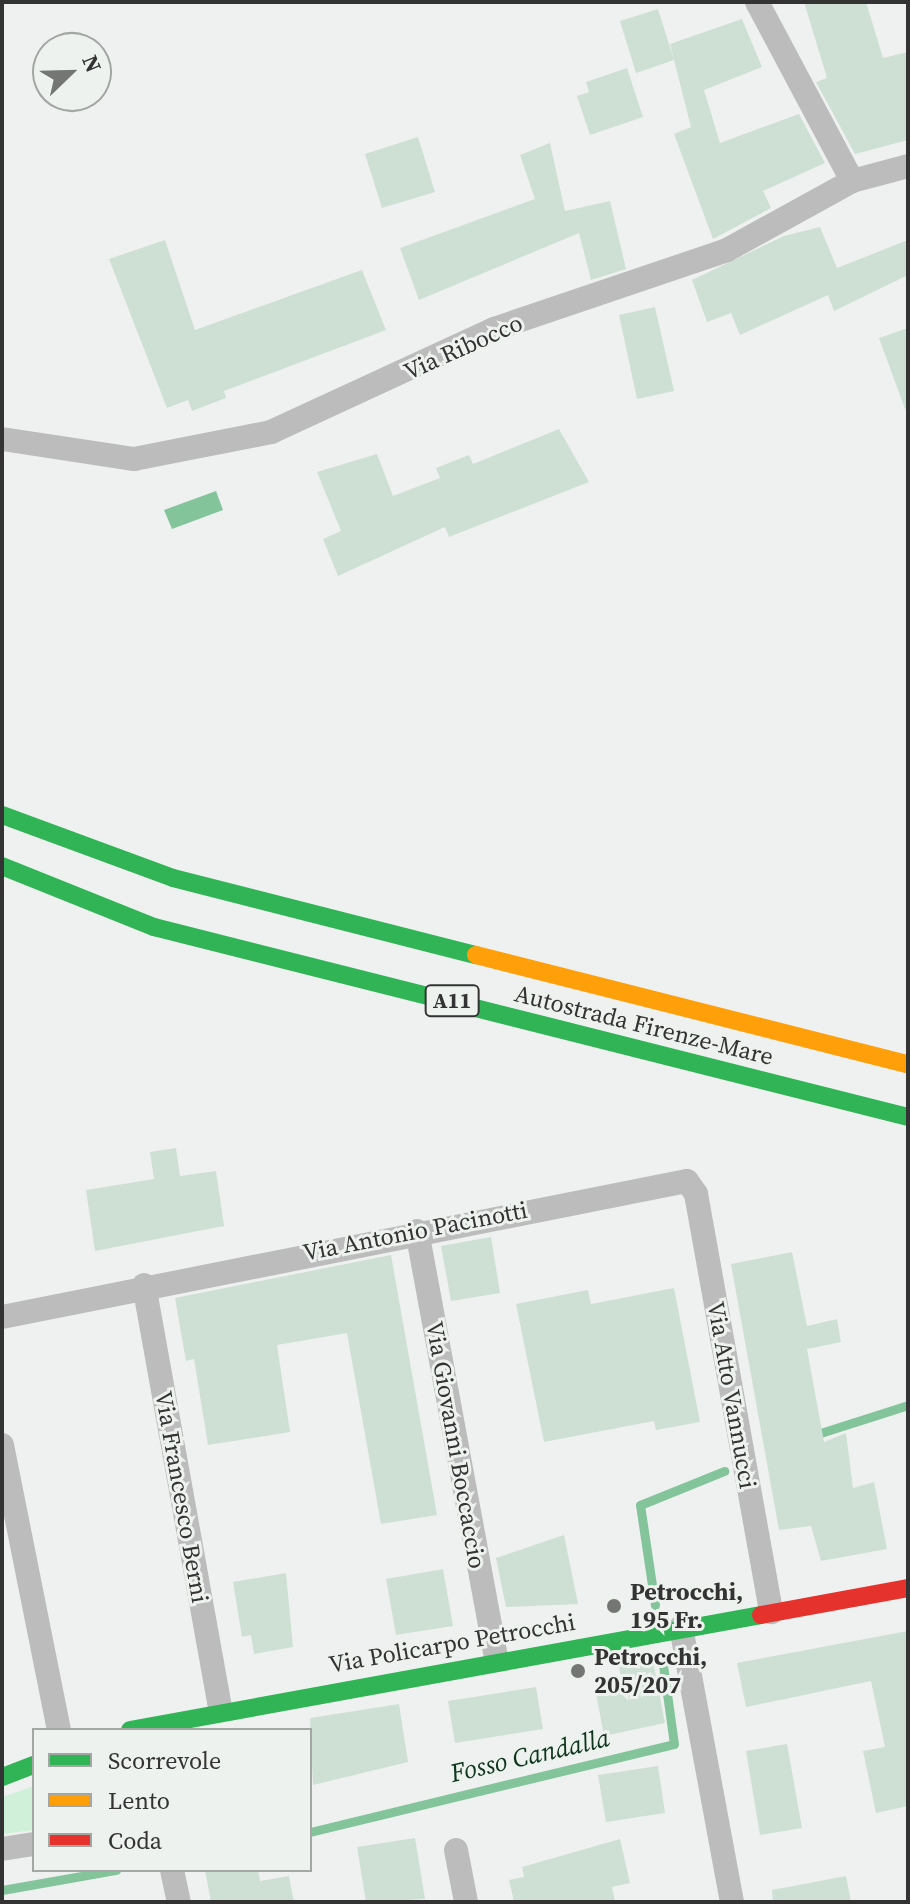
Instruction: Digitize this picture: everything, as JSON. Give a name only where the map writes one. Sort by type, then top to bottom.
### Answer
[{"type":"main road","name":"Autostrada Firenze-Mare","points":[[2,815],[173,878],[908,1064]]},
{"type":"main road","name":"Autostrada Firenze-Mare","points":[[2,866],[154,927],[908,1117]]},
{"type":"main road","name":"Via Policarpo Petrocchi","points":[[141,1728],[220,1709],[908,1588]]},
{"type":"main road","points":[[2,1777],[32,1766]]},
{"type":"street","points":[[757,2],[852,181]]},
{"type":"street","name":"Via Ribocco","points":[[2,439],[134,459],[271,432],[494,329],[727,250],[852,181],[908,166]]},
{"type":"street","name":"Via Antonio Pacinotti","points":[[2,1317],[144,1285],[687,1181]]},
{"type":"street","name":"Via Atto Vannucci","points":[[687,1181],[696,1194],[771,1612]]},
{"type":"street","name":"Via Giovanni Boccaccio","points":[[417,1231],[496,1659]]},
{"type":"street","name":"Via Francesco Berni","points":[[144,1285],[220,1709]]},
{"type":"street","points":[[2,1445],[59,1728]]},
{"type":"street","points":[[681,1627],[732,1902]]},
{"type":"street","points":[[2,1849],[32,1844]]},
{"type":"street","points":[[456,1850],[466,1902]]},
{"type":"street","points":[[172,1872],[179,1902]]},
{"type":"shaded area","points":[[216,491],[223,510],[172,529],[164,510]]},
{"type":"shaded area","points":[[32,1787],[32,1830],[2,1834],[2,1797]]},
{"type":"building","points":[[804,2],[866,2],[883,58],[908,52],[908,140],[855,154],[816,82],[827,78]]},
{"type":"building","points":[[658,9],[674,60],[636,73],[620,21]]},
{"type":"building","points":[[742,19],[762,67],[704,90],[720,143],[799,114],[825,163],[763,191],[771,208],[713,239],[674,134],[691,127],[670,44]]},
{"type":"building","points":[[627,68],[643,117],[590,135],[577,96],[589,92],[586,82]]},
{"type":"building","points":[[418,137],[435,192],[382,208],[365,154]]},
{"type":"building","points":[[550,143],[565,211],[610,201],[626,269],[591,280],[579,233],[419,300],[400,248],[535,199],[520,155]]},
{"type":"building","points":[[820,227],[837,268],[908,240],[908,275],[834,311],[828,295],[740,335],[731,313],[707,322],[692,280],[784,236]]},
{"type":"building","points":[[165,240],[195,330],[362,270],[386,330],[224,391],[226,398],[192,411],[188,400],[167,408],[109,259]]},
{"type":"building","points":[[655,307],[674,391],[637,399],[619,315]]},
{"type":"building","points":[[908,328],[908,408],[905,409],[879,338]]},
{"type":"building","points":[[559,429],[589,482],[449,537],[445,527],[338,576],[323,539],[341,531],[317,472],[377,454],[393,496],[440,478],[436,468],[469,455],[473,464]]},
{"type":"building","points":[[176,1148],[180,1176],[216,1171],[224,1226],[95,1251],[86,1190],[154,1179],[150,1152]]},
{"type":"building","points":[[491,1237],[500,1293],[451,1301],[441,1246]]},
{"type":"building","points":[[792,1252],[807,1326],[837,1319],[841,1342],[807,1349],[824,1442],[846,1433],[853,1488],[874,1482],[887,1549],[821,1561],[811,1526],[779,1530],[731,1264]]},
{"type":"building","points":[[391,1255],[437,1515],[381,1524],[347,1333],[277,1345],[290,1432],[208,1445],[194,1359],[186,1361],[175,1298]]},
{"type":"building","points":[[674,1288],[700,1422],[656,1430],[654,1421],[544,1442],[516,1304],[588,1290],[591,1304]]},
{"type":"building","points":[[564,1535],[578,1604],[506,1607],[496,1558]]},
{"type":"building","points":[[443,1569],[453,1626],[396,1635],[386,1579]]},
{"type":"building","points":[[286,1573],[293,1647],[254,1654],[251,1635],[242,1637],[233,1582]]},
{"type":"building","points":[[908,1631],[908,1806],[876,1813],[863,1751],[885,1747],[871,1681],[746,1707],[737,1663]]},
{"type":"building","points":[[653,1661],[665,1723],[604,1736],[595,1688],[622,1683],[619,1667]]},
{"type":"building","points":[[536,1687],[543,1729],[455,1743],[448,1701]]},
{"type":"building","points":[[399,1704],[408,1762],[313,1785],[310,1718]]},
{"type":"building","points":[[787,1744],[802,1828],[760,1835],[746,1751]]},
{"type":"building","points":[[658,1766],[665,1813],[606,1822],[598,1775]]},
{"type":"building","points":[[415,1838],[425,1899],[366,1902],[357,1847]]},
{"type":"building","points":[[620,1839],[630,1883],[612,1887],[615,1902],[514,1902],[509,1880],[524,1877],[522,1867]]},
{"type":"building","points":[[205,1872],[258,1872],[260,1881],[289,1876],[294,1902],[211,1902]]},
{"type":"building","points":[[846,1876],[851,1902],[773,1902],[772,1890]]},
{"type":"waterway","name":"Fosso Candalla","points":[[811,1436],[908,1405]]},
{"type":"waterway","name":"Fosso Candalla","points":[[655,1605],[640,1505],[724,1471]]},
{"type":"waterway","name":"Fosso Candalla","points":[[312,1832],[674,1744],[662,1657]]},
{"type":"waterway","name":"Fosso Candalla","points":[[2,1890],[105,1872]]},
{"type":"traffic: fast","points":[[2,815],[173,878],[476,955]]},
{"type":"traffic: fast","points":[[2,866],[154,927],[908,1117]]},
{"type":"traffic: fast","points":[[141,1728],[761,1615]]},
{"type":"traffic: fast","points":[[2,1777],[32,1766]]},
{"type":"traffic: slow","points":[[476,955],[908,1064]]},
{"type":"traffic: jam","points":[[761,1615],[908,1588]]},
{"type":"place","name":"Petrocchi, 195 Fr.","points":[[614,1606]]},
{"type":"place","name":"Petrocchi, 205/207","points":[[578,1671]]}]
